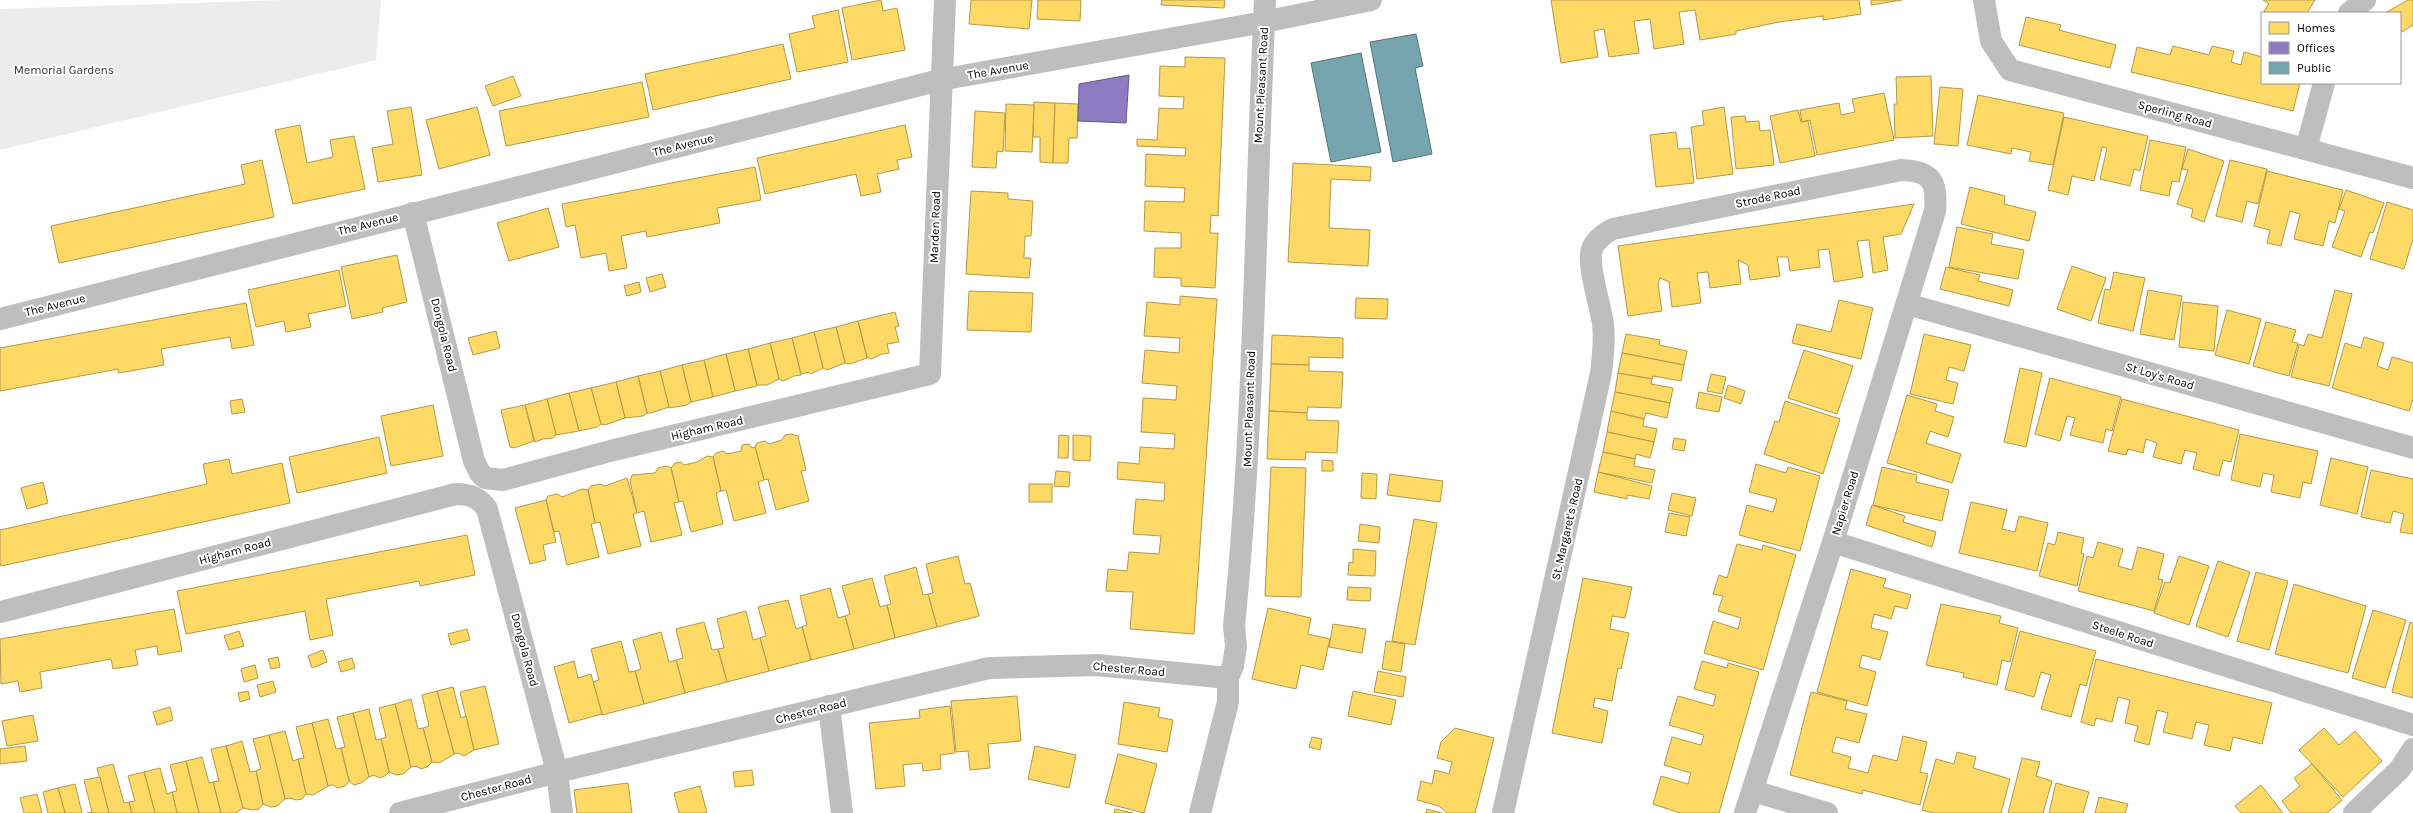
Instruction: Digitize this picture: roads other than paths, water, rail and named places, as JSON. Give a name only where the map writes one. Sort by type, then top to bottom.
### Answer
[{"type":"street","name":"Marden Road","points":[[930,374],[940,80],[945,0]]},
{"type":"street","name":"Mount Pleasant Road","points":[[1200,813],[1228,702],[1228,678],[1233,666],[1236,646],[1234,626],[1247,480],[1260,84],[1265,0]]},
{"type":"street","name":"The Avenue","points":[[0,319],[940,80],[1264,22],[1371,0]]},
{"type":"street","name":"Sperling Road","points":[[1984,0],[1991,41],[2010,70],[2413,178]]},
{"type":"street","points":[[2350,12],[2354,7],[2365,0]]},
{"type":"street","points":[[2306,149],[2324,84]]},
{"type":"street","name":"Strode Road","points":[[1595,243],[1602,234],[1613,229],[1901,170],[1926,174],[1932,181],[1936,192]]},
{"type":"street","name":"Napier Road","points":[[1745,813],[1833,542],[1907,304],[1935,212],[1936,192]]},
{"type":"street","name":"Dongola Road","points":[[413,213],[474,461],[480,473],[485,478]]},
{"type":"street","name":"St. Margaret's Road","points":[[1503,813],[1601,373],[1604,336],[1591,253],[1595,243]]},
{"type":"street","name":"St Loy's Road","points":[[1907,304],[2413,448]]},
{"type":"street","name":"Higham Road","points":[[485,478],[503,480],[614,450],[930,374]]},
{"type":"street","name":"Higham Road","points":[[0,612],[456,494],[471,495]]},
{"type":"street","name":"Dongola Road","points":[[471,495],[483,504],[487,510],[557,772],[562,813]]},
{"type":"street","name":"Steele Road","points":[[1833,542],[2413,725]]},
{"type":"street","name":"Chester Road","points":[[400,813],[557,772],[989,668],[1097,665],[1228,678]]},
{"type":"street","points":[[829,706],[842,813]]},
{"type":"street","points":[[2354,813],[2400,768],[2413,749]]},
{"type":"street","points":[[1753,791],[1827,813]]},
{"type":"park label","name":"Memorial Gardens","points":[[64,70]]}]
